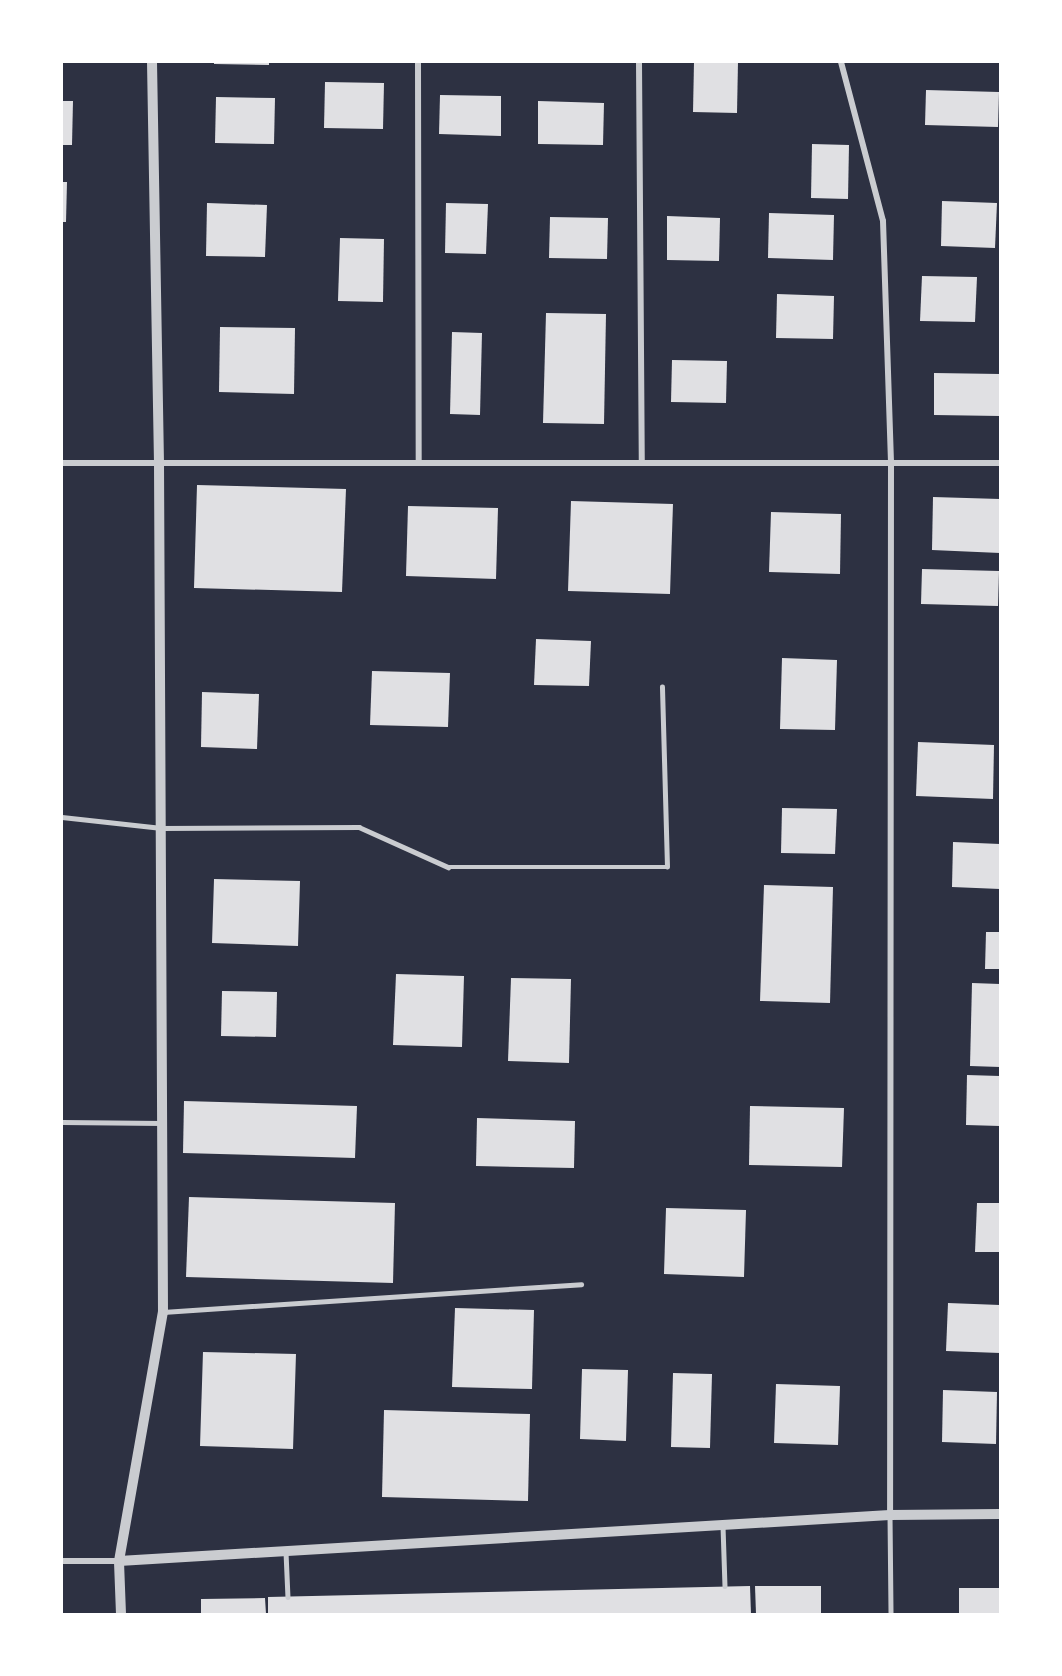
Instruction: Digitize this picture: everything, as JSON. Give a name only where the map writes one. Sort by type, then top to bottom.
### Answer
[{"type":"street","points":[[121,1614],[119,1561],[163,1312],[159,463],[152,62]]},
{"type":"street","points":[[418,62],[419,462]]},
{"type":"street","points":[[639,62],[642,462]]},
{"type":"street","points":[[841,62],[883,221],[891,462],[890,1515]]},
{"type":"street","points":[[62,463],[1000,463]]},
{"type":"street","points":[[62,1561],[119,1561],[890,1515],[1000,1514]]},
{"type":"lane","points":[[62,817],[160,828],[359,827],[448,867],[667,867],[662,687]]},
{"type":"lane","points":[[62,1122],[162,1123]]},
{"type":"lane","points":[[163,1312],[581,1284]]},
{"type":"lane","points":[[890,1515],[891,1614]]},
{"type":"lane","points":[[722,1525],[725,1586]]},
{"type":"lane","points":[[286,1551],[288,1597]]},
{"type":"building","points":[[214,62],[269,62],[269,65],[214,64]]},
{"type":"building","points":[[694,62],[738,62],[737,113],[693,112]]},
{"type":"building","points":[[325,82],[384,83],[383,129],[324,128]]},
{"type":"building","points":[[926,90],[999,92],[998,127],[925,125]]},
{"type":"building","points":[[440,95],[501,96],[501,136],[439,134]]},
{"type":"building","points":[[216,97],[275,98],[274,144],[215,143]]},
{"type":"building","points":[[62,101],[73,101],[72,145],[62,145]]},
{"type":"building","points":[[538,101],[604,103],[603,145],[538,144]]},
{"type":"building","points":[[812,144],[849,145],[848,199],[811,198]]},
{"type":"building","points":[[62,182],[67,182],[66,222],[62,222]]},
{"type":"building","points":[[942,201],[997,203],[995,248],[941,246]]},
{"type":"building","points":[[207,203],[267,205],[265,257],[206,256]]},
{"type":"building","points":[[446,203],[488,204],[486,254],[445,253]]},
{"type":"building","points":[[769,213],[834,215],[833,260],[768,258]]},
{"type":"building","points":[[667,216],[720,218],[719,261],[667,260]]},
{"type":"building","points":[[550,217],[608,218],[607,259],[549,258]]},
{"type":"building","points":[[340,238],[384,239],[383,302],[338,301]]},
{"type":"building","points":[[922,276],[977,277],[975,322],[920,321]]},
{"type":"building","points":[[777,294],[834,296],[833,339],[776,338]]},
{"type":"building","points":[[546,313],[606,314],[604,424],[543,423]]},
{"type":"building","points":[[220,327],[295,328],[294,394],[219,392]]},
{"type":"building","points":[[452,332],[482,333],[480,415],[450,414]]},
{"type":"building","points":[[672,360],[727,361],[726,403],[671,402]]},
{"type":"building","points":[[934,373],[1000,374],[1000,416],[934,415]]},
{"type":"building","points":[[197,485],[346,489],[342,592],[194,588]]},
{"type":"building","points":[[933,497],[1000,499],[1000,553],[932,550]]},
{"type":"building","points":[[571,501],[673,504],[670,594],[568,591]]},
{"type":"building","points":[[408,506],[498,508],[496,579],[406,576]]},
{"type":"building","points":[[771,512],[841,514],[840,574],[769,572]]},
{"type":"building","points":[[922,569],[999,571],[998,606],[921,604]]},
{"type":"building","points":[[536,639],[591,641],[589,686],[534,685]]},
{"type":"building","points":[[782,658],[837,660],[835,730],[780,729]]},
{"type":"building","points":[[372,671],[450,673],[448,727],[370,725]]},
{"type":"building","points":[[202,692],[259,694],[257,749],[201,747]]},
{"type":"building","points":[[918,742],[994,745],[993,799],[916,796]]},
{"type":"building","points":[[782,808],[837,809],[835,854],[781,853]]},
{"type":"building","points":[[953,842],[1000,844],[1000,889],[952,887]]},
{"type":"building","points":[[214,879],[300,881],[298,946],[212,943]]},
{"type":"building","points":[[764,885],[833,887],[830,1003],[760,1001]]},
{"type":"building","points":[[986,932],[1000,932],[1000,969],[985,969]]},
{"type":"building","points":[[396,974],[464,976],[462,1047],[393,1045]]},
{"type":"building","points":[[511,978],[571,979],[569,1063],[508,1061]]},
{"type":"building","points":[[972,983],[1000,984],[1000,1067],[970,1066]]},
{"type":"building","points":[[222,991],[277,992],[276,1037],[221,1036]]},
{"type":"building","points":[[967,1075],[1000,1076],[1000,1126],[966,1125]]},
{"type":"building","points":[[184,1101],[357,1106],[355,1158],[183,1153]]},
{"type":"building","points":[[750,1106],[844,1108],[842,1167],[749,1165]]},
{"type":"building","points":[[477,1118],[575,1121],[574,1168],[476,1166]]},
{"type":"building","points":[[189,1197],[395,1203],[393,1283],[186,1277]]},
{"type":"building","points":[[977,1203],[1000,1203],[1000,1252],[975,1252]]},
{"type":"building","points":[[666,1208],[746,1210],[744,1277],[664,1274]]},
{"type":"building","points":[[948,1303],[1000,1305],[1000,1353],[946,1351]]},
{"type":"building","points":[[455,1308],[534,1310],[532,1389],[452,1387]]},
{"type":"building","points":[[203,1352],[296,1354],[293,1449],[200,1446]]},
{"type":"building","points":[[582,1369],[628,1370],[626,1441],[580,1439]]},
{"type":"building","points":[[673,1373],[712,1374],[710,1448],[671,1447]]},
{"type":"building","points":[[776,1384],[840,1386],[838,1445],[774,1443]]},
{"type":"building","points":[[943,1390],[997,1392],[996,1444],[942,1442]]},
{"type":"building","points":[[384,1410],[530,1414],[528,1501],[382,1497]]},
{"type":"building","points":[[750,1586],[751,1614],[268,1614],[268,1597]]},
{"type":"building","points":[[755,1586],[821,1586],[821,1614],[756,1614]]},
{"type":"building","points":[[959,1588],[1000,1588],[1000,1614],[959,1614]]},
{"type":"building","points":[[265,1598],[266,1614],[201,1614],[201,1599]]}]
